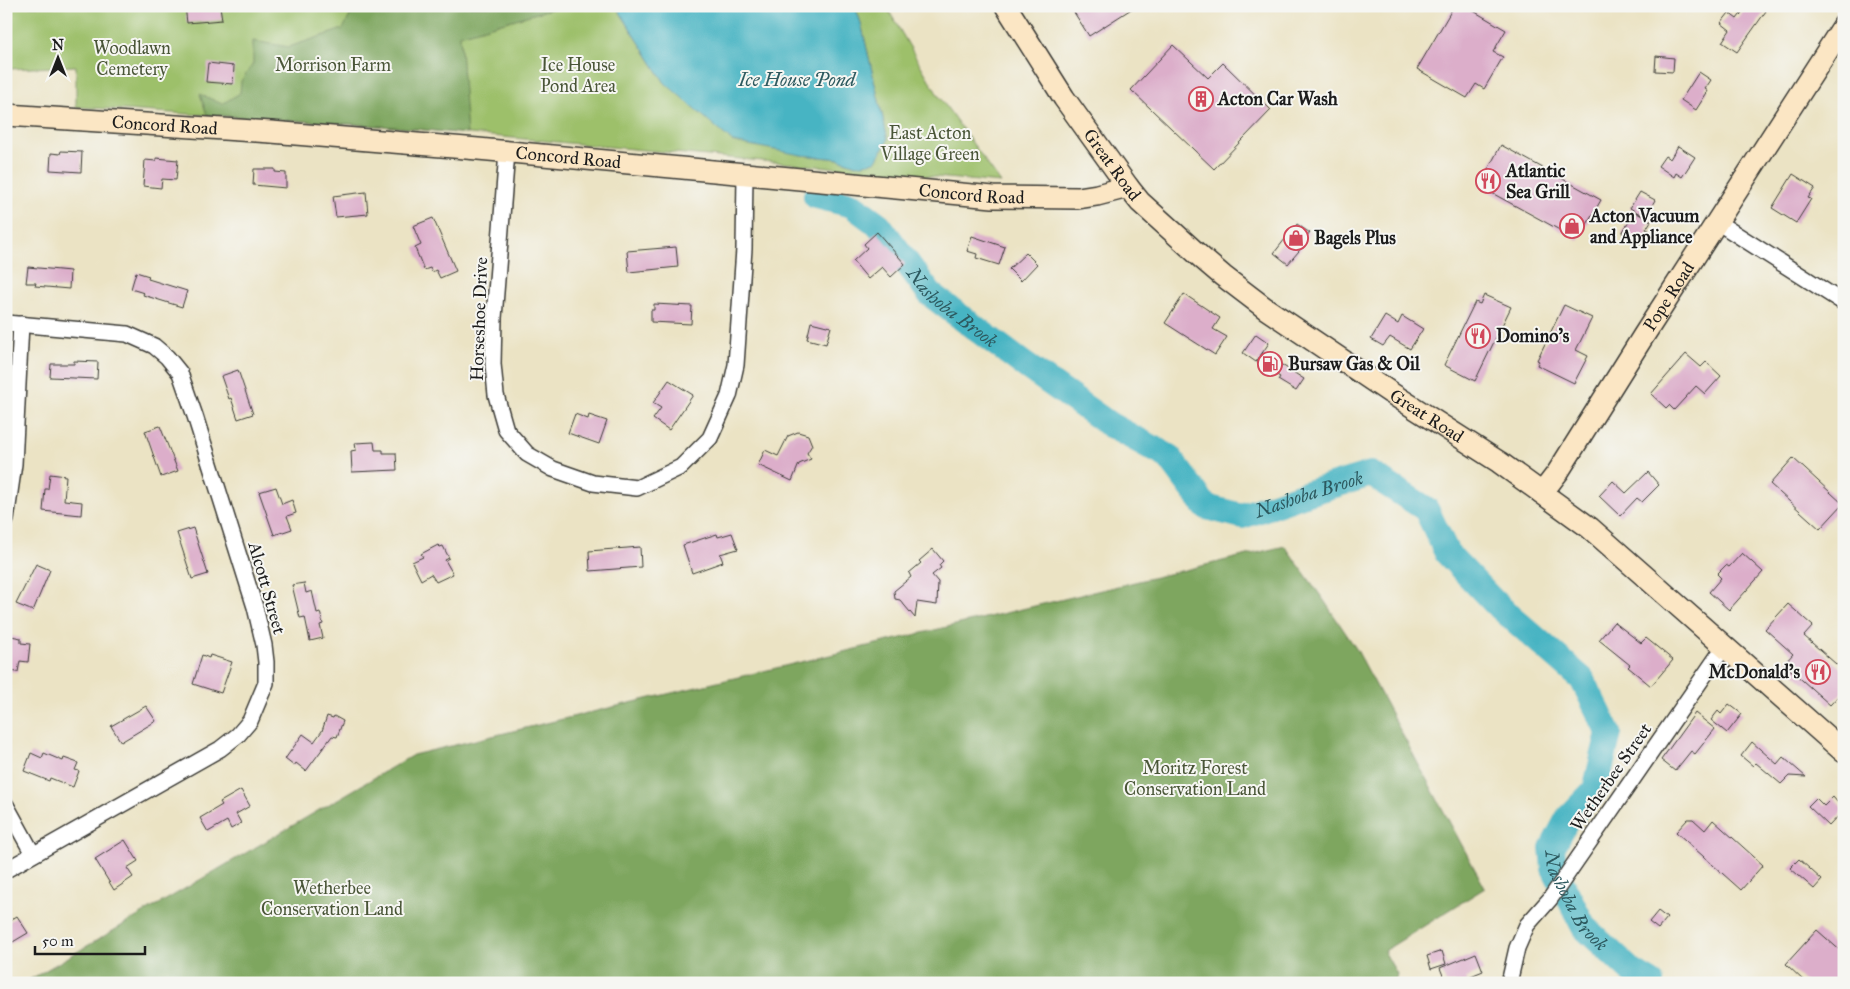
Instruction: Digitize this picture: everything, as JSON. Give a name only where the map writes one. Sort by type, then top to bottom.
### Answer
[{"type":"street","name":"Great Road","points":[[1006,6],[1064,98],[1128,187],[1140,202],[1210,265],[1265,308],[1391,393],[1499,462],[1590,528],[1844,752]]},
{"type":"street","name":"Pope Road","points":[[1542,493],[1558,472],[1844,25]]},
{"type":"street","name":"Concord Road","points":[[6,115],[271,132],[1023,199],[1078,198],[1128,187]]},
{"type":"street","name":"Horseshoe Drive","points":[[507,152],[494,318],[493,364],[496,395],[506,430],[527,454],[553,469],[593,483],[637,488],[680,468],[710,438],[729,396],[736,365],[744,248],[745,174]]},
{"type":"street","points":[[1717,222],[1844,303]]},
{"type":"street","points":[[6,520],[14,464],[13,323]]},
{"type":"street","name":"Alcott Street","points":[[6,870],[220,749],[238,735],[250,721],[266,682],[264,645],[252,598],[184,381],[175,366],[154,346],[126,334],[13,323]]},
{"type":"street","name":"Wetherbee Street","points":[[1509,983],[1517,948],[1527,926],[1550,899],[1724,647]]},
{"type":"street","points":[[6,805],[33,854]]},
{"type":"green space","points":[[6,6],[616,6],[665,83],[801,155],[839,159],[856,165],[888,140],[861,23],[855,6],[886,6],[938,95],[1001,183],[394,127],[76,107],[76,66],[10,69],[9,103],[6,103]]},
{"type":"green space","name":"Morrison Farm","points":[[359,6],[561,6],[460,35],[467,134],[394,127],[207,115],[200,94],[222,104],[240,93],[241,81],[253,64],[253,41],[289,47],[343,29],[353,10]]},
{"type":"green space","name":"Moritz Forest Conservation Land","points":[[1285,546],[1357,650],[1485,888],[1384,951],[1397,974],[1395,983],[24,983],[413,755]]},
{"type":"water","name":"Ice House Pond","points":[[616,6],[855,6],[861,23],[888,140],[875,162],[856,165],[839,159],[801,155],[733,142],[665,83]]},
{"type":"building","points":[[185,6],[220,6],[222,20],[187,23]]},
{"type":"building","points":[[1070,6],[1136,6],[1089,36]]},
{"type":"building","points":[[1454,6],[1465,6],[1506,30],[1493,52],[1503,57],[1484,89],[1476,84],[1467,98],[1417,69]]},
{"type":"building","points":[[1747,6],[1760,6],[1766,11],[1737,52],[1722,42],[1730,30],[1721,23],[1729,13],[1737,19]]},
{"type":"building","points":[[1173,45],[1208,78],[1223,63],[1271,110],[1214,169],[1131,90]]},
{"type":"building","points":[[1656,56],[1674,58],[1673,72],[1655,71]]},
{"type":"building","points":[[208,63],[234,66],[233,84],[206,82]]},
{"type":"building","points":[[1699,72],[1711,80],[1705,89],[1708,91],[1696,110],[1681,100]]},
{"type":"building","points":[[1501,145],[1601,200],[1578,240],[1479,186]]},
{"type":"building","points":[[1678,146],[1695,157],[1682,177],[1676,173],[1674,177],[1658,166],[1665,156],[1670,159]]},
{"type":"building","points":[[61,151],[82,152],[81,172],[50,170],[51,153],[60,154]]},
{"type":"building","points":[[156,158],[178,160],[176,180],[162,179],[161,188],[143,186],[145,160],[156,161]]},
{"type":"building","points":[[254,169],[275,169],[275,172],[286,173],[286,188],[253,185]]},
{"type":"building","points":[[1793,174],[1815,188],[1808,198],[1811,199],[1796,223],[1772,208]]},
{"type":"building","points":[[366,192],[368,214],[336,217],[333,196]]},
{"type":"building","points":[[1640,192],[1655,200],[1645,217],[1630,208]]},
{"type":"building","points":[[1635,212],[1651,221],[1646,229],[1649,230],[1640,244],[1622,233]]},
{"type":"building","points":[[433,218],[456,271],[440,278],[436,270],[432,272],[430,268],[424,270],[415,248],[421,245],[413,226]]},
{"type":"building","name":"Bagels Plus","points":[[1297,224],[1310,233],[1302,243],[1304,245],[1288,264],[1274,253]]},
{"type":"building","points":[[877,232],[905,264],[891,277],[882,267],[868,279],[853,261],[867,248],[864,244]]},
{"type":"building","points":[[972,236],[1005,247],[999,265],[976,258],[977,254],[967,251]]},
{"type":"building","points":[[676,247],[678,267],[629,272],[627,251]]},
{"type":"building","points":[[1026,253],[1037,264],[1021,281],[1009,269]]},
{"type":"building","points":[[28,267],[70,271],[69,289],[35,286],[36,283],[26,283]]},
{"type":"building","points":[[136,272],[149,276],[148,279],[187,291],[182,307],[143,295],[144,293],[131,289]]},
{"type":"building","points":[[1184,294],[1220,318],[1213,329],[1227,337],[1215,355],[1165,323]]},
{"type":"building","name":"Domino's","points":[[1484,295],[1511,307],[1475,381],[1444,365],[1475,302],[1480,304]]},
{"type":"building","points":[[654,304],[692,306],[691,324],[651,322],[651,310],[654,310]]},
{"type":"building","points":[[1564,305],[1592,318],[1576,350],[1588,356],[1574,383],[1537,365],[1539,361],[1537,360]]},
{"type":"building","points":[[1385,316],[1398,324],[1402,316],[1423,329],[1410,349],[1390,337],[1383,346],[1371,339]]},
{"type":"building","points":[[811,322],[831,327],[826,344],[807,339]]},
{"type":"building","points":[[1256,334],[1269,343],[1256,362],[1243,353]]},
{"type":"building","points":[[1263,353],[1304,379],[1296,391],[1278,380],[1280,377],[1257,362]]},
{"type":"building","points":[[1686,354],[1701,367],[1706,362],[1721,376],[1705,394],[1696,386],[1674,410],[1669,405],[1666,408],[1651,394]]},
{"type":"building","points":[[74,361],[98,362],[97,379],[50,377],[51,364],[74,364]]},
{"type":"building","points":[[238,370],[253,414],[238,419],[221,376]]},
{"type":"building","points":[[669,380],[693,395],[669,430],[653,419],[661,408],[653,403]]},
{"type":"building","points":[[575,414],[588,419],[589,415],[607,421],[599,444],[568,433]]},
{"type":"building","points":[[160,426],[178,471],[161,477],[145,431]]},
{"type":"building","points":[[798,432],[808,435],[812,445],[807,453],[811,459],[799,464],[792,481],[758,465],[765,450],[778,456],[788,436]]},
{"type":"building","points":[[374,442],[375,450],[383,450],[383,453],[396,453],[397,470],[352,472],[351,451],[356,450],[355,443]]},
{"type":"building","points":[[1793,458],[1843,504],[1820,529],[1770,484]]},
{"type":"building","points":[[1648,472],[1659,485],[1642,502],[1637,498],[1620,516],[1599,496],[1613,481],[1626,493]]},
{"type":"building","points":[[50,474],[66,476],[64,500],[82,502],[81,515],[43,511],[45,489],[48,489]]},
{"type":"building","points":[[276,487],[282,504],[292,500],[296,513],[287,516],[292,529],[274,535],[259,492]]},
{"type":"building","points":[[193,528],[208,574],[192,579],[177,533]]},
{"type":"building","points":[[732,533],[738,549],[720,554],[723,562],[692,573],[683,545],[717,534],[718,537]]},
{"type":"building","points":[[438,545],[440,547],[443,546],[449,558],[445,560],[453,574],[436,582],[431,574],[421,580],[412,562],[423,557],[421,554]]},
{"type":"building","points":[[640,547],[641,567],[590,571],[589,551]]},
{"type":"building","points":[[933,549],[943,561],[939,565],[941,568],[932,575],[938,582],[937,605],[917,602],[915,618],[900,600],[895,599],[894,591],[911,577],[909,573]]},
{"type":"building","points":[[1742,553],[1763,572],[1729,610],[1709,592],[1721,578],[1717,574],[1726,565],[1729,567]]},
{"type":"building","points":[[36,564],[50,570],[33,611],[16,604]]},
{"type":"building","points":[[304,583],[306,593],[312,591],[317,613],[320,612],[323,624],[320,625],[323,638],[310,641],[305,617],[300,618],[292,585]]},
{"type":"building","points":[[1788,604],[1813,626],[1804,636],[1844,671],[1844,690],[1830,705],[1784,664],[1793,654],[1765,629]]},
{"type":"building","points":[[1614,622],[1641,643],[1646,638],[1673,660],[1651,686],[1628,667],[1630,665],[1599,640]]},
{"type":"building","points":[[6,635],[21,638],[21,643],[30,644],[28,662],[20,661],[18,672],[6,671]]},
{"type":"building","points":[[202,655],[209,658],[210,655],[232,662],[221,693],[193,684]]},
{"type":"building","points":[[1729,704],[1742,714],[1727,733],[1711,720],[1718,711],[1721,714]]},
{"type":"building","points":[[146,706],[156,721],[121,742],[111,726]]},
{"type":"building","points":[[1695,713],[1715,729],[1695,754],[1691,751],[1675,771],[1661,760]]},
{"type":"building","points":[[327,716],[333,718],[334,716],[343,721],[337,737],[332,736],[306,771],[296,763],[294,766],[285,759],[303,734],[314,742],[322,731]]},
{"type":"building","points":[[1752,742],[1777,764],[1783,757],[1806,777],[1789,776],[1781,784],[1756,763],[1753,766],[1741,756]]},
{"type":"building","points":[[31,753],[42,758],[44,753],[63,761],[64,758],[78,763],[75,770],[79,771],[73,787],[50,778],[49,781],[24,771]]},
{"type":"building","points":[[241,790],[250,806],[236,814],[241,823],[231,829],[227,821],[208,832],[200,818],[222,805],[220,802]]},
{"type":"building","points":[[1833,797],[1844,810],[1829,826],[1808,806],[1816,798],[1824,806]]},
{"type":"building","points":[[1688,819],[1693,819],[1705,830],[1713,820],[1763,865],[1741,890],[1676,832]]},
{"type":"building","points":[[125,840],[138,861],[127,868],[133,877],[114,890],[95,859]]},
{"type":"building","points":[[1799,859],[1822,880],[1814,889],[1790,868]]},
{"type":"building","points":[[1658,911],[1667,918],[1658,929],[1649,922]]},
{"type":"building","points":[[17,916],[28,933],[6,946],[6,923]]},
{"type":"building","points":[[1817,930],[1844,954],[1844,983],[1806,983],[1786,964]]},
{"type":"building","points":[[1442,951],[1446,964],[1431,969],[1427,956]]},
{"type":"building","points":[[1476,953],[1483,971],[1466,978],[1468,983],[1446,983],[1440,968]]},
{"type":"waterway","name":"Nashoba Brook","points":[[816,196],[852,205],[879,225],[930,294],[1022,363],[1110,425],[1169,457],[1206,507],[1242,516],[1371,474],[1426,509],[1447,553],[1494,602],[1582,679],[1609,733],[1595,790],[1568,818],[1552,848],[1554,868],[1584,927],[1631,971],[1651,983]]},
{"type":"place","name":"Acton Car Wash","points":[[1201,99]]},
{"type":"place","name":"Atlantic Sea Grill","points":[[1488,181]]},
{"type":"place","name":"Acton Vacuum and Appliance","points":[[1572,226]]},
{"type":"place","name":"Bagels Plus","points":[[1296,238]]},
{"type":"place","name":"Domino's","points":[[1478,336]]},
{"type":"place","name":"Bursaw Gas & Oil","points":[[1270,364]]},
{"type":"place","name":"McDonald's","points":[[1818,672]]},
{"type":"park label","name":"Woodlawn Cemetery","points":[[132,58]]},
{"type":"park label","name":"Ice House Pond Area","points":[[578,75]]},
{"type":"park label","name":"East Acton Village Green","points":[[930,143]]},
{"type":"park label","name":"Wetherbee Conservation Land","points":[[332,898]]}]
